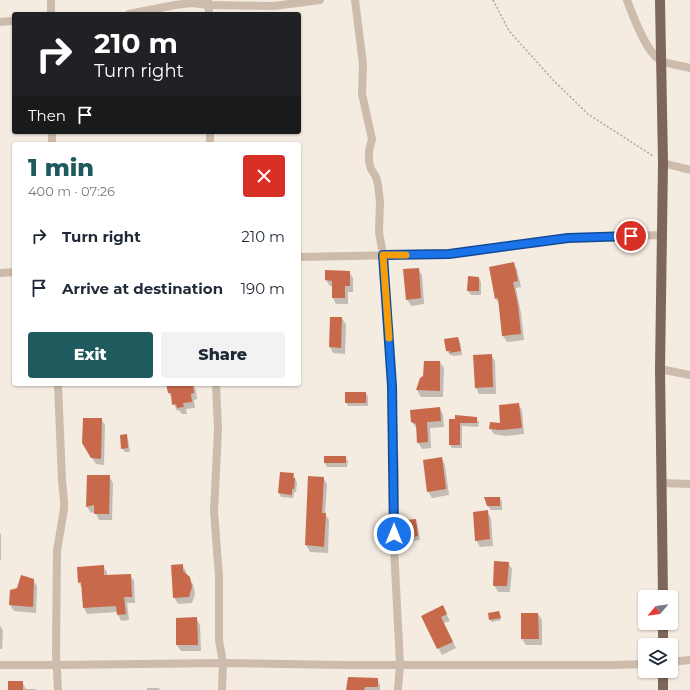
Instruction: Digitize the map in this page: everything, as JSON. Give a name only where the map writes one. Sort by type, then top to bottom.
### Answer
[{"type":"main road","points":[[660,0],[663,163],[660,369],[662,590]]},
{"type":"main road","points":[[663,678],[663,690]]},
{"type":"street","points":[[51,0],[51,12]]},
{"type":"street","points":[[139,12],[192,3],[274,6],[320,0]]},
{"type":"street","points":[[355,0],[363,64],[362,94],[372,139],[369,151],[369,162],[376,177],[380,202],[379,232],[383,255],[392,386],[395,477],[394,548],[400,664],[398,690]]},
{"type":"street","points":[[627,0],[646,45],[652,53],[660,61],[690,68]]},
{"type":"street","points":[[0,22],[12,22]]},
{"type":"street","points":[[663,163],[690,170]]},
{"type":"street","points":[[301,257],[449,254],[568,238],[663,235]]},
{"type":"street","points":[[0,273],[12,272]]},
{"type":"street","points":[[660,369],[690,375]]},
{"type":"street","points":[[58,386],[64,505],[58,551],[56,654],[58,690]]},
{"type":"street","points":[[216,386],[218,430],[214,511],[219,576],[220,640],[223,663],[222,690]]},
{"type":"street","points":[[661,483],[690,484]]},
{"type":"street","points":[[678,661],[690,660]]},
{"type":"street","points":[[0,665],[57,666],[223,663],[638,664]]},
{"type":"path","points":[[493,0],[509,31],[554,81],[588,114],[663,163]]},
{"type":"building","points":[[514,262],[518,281],[513,282],[518,305],[521,334],[502,336],[498,298],[495,299],[489,267]]},
{"type":"building","points":[[419,268],[421,298],[406,300],[403,269]]},
{"type":"building","points":[[325,270],[350,271],[350,286],[345,286],[345,298],[332,298],[332,281],[325,280]]},
{"type":"building","points":[[468,276],[479,277],[479,291],[467,291]]},
{"type":"building","points":[[330,317],[342,317],[341,348],[329,347]]},
{"type":"building","points":[[458,337],[461,351],[450,353],[450,351],[446,351],[444,339]]},
{"type":"building","points":[[492,354],[493,387],[475,388],[473,355]]},
{"type":"building","points":[[424,361],[440,361],[440,391],[416,390],[420,378],[423,376]]},
{"type":"building","points":[[166,386],[193,386],[194,393],[191,394],[192,402],[183,403],[184,407],[177,408],[176,404],[172,405],[171,393],[168,393]]},
{"type":"building","points":[[345,392],[366,392],[366,403],[345,403]]},
{"type":"building","points":[[519,403],[522,428],[501,430],[489,429],[490,422],[500,423],[499,405]]},
{"type":"building","points":[[440,407],[441,421],[427,422],[428,442],[417,443],[416,424],[411,422],[410,410]]},
{"type":"building","points":[[455,415],[477,417],[477,423],[460,423],[460,445],[449,445],[449,419],[455,419]]},
{"type":"building","points":[[83,418],[102,418],[101,459],[91,458],[82,443]]},
{"type":"building","points":[[127,434],[128,448],[121,449],[120,435]]},
{"type":"building","points":[[324,456],[346,456],[346,463],[324,463]]},
{"type":"building","points":[[442,457],[446,489],[427,492],[423,460]]},
{"type":"building","points":[[280,472],[294,473],[294,489],[292,489],[292,495],[278,493]]},
{"type":"building","points":[[87,475],[110,475],[109,514],[94,514],[94,505],[86,507]]},
{"type":"building","points":[[308,476],[324,477],[322,513],[326,513],[324,547],[305,545]]},
{"type":"building","points":[[484,497],[500,497],[500,506],[487,506]]},
{"type":"building","points":[[488,510],[490,539],[475,541],[473,512]]},
{"type":"building","points":[[416,519],[418,536],[408,538],[405,520]]},
{"type":"building","points":[[494,561],[509,562],[507,586],[493,586]]},
{"type":"building","points":[[183,564],[183,571],[190,577],[192,587],[189,597],[173,598],[171,565]]},
{"type":"building","points":[[104,565],[104,575],[131,574],[132,597],[124,597],[126,614],[117,615],[116,606],[83,608],[81,582],[78,583],[77,567]]},
{"type":"building","points":[[21,575],[34,579],[33,607],[9,605],[10,590],[17,588]]},
{"type":"building","points":[[443,605],[447,614],[441,617],[453,642],[437,649],[421,616]]},
{"type":"building","points":[[499,611],[501,618],[489,620],[488,613]]},
{"type":"building","points":[[521,613],[538,613],[539,639],[521,639]]},
{"type":"building","points":[[197,617],[198,645],[176,645],[176,618]]},
{"type":"building","points":[[348,677],[378,678],[378,687],[365,687],[364,690],[346,690]]},
{"type":"building","points":[[8,681],[23,681],[23,690],[8,690]]},
{"type":"slow traffic","points":[[389,338],[383,255],[406,255]]},
{"type":"route","points":[[394,534],[395,477],[392,386],[383,255],[449,254],[568,238],[631,236]]}]
